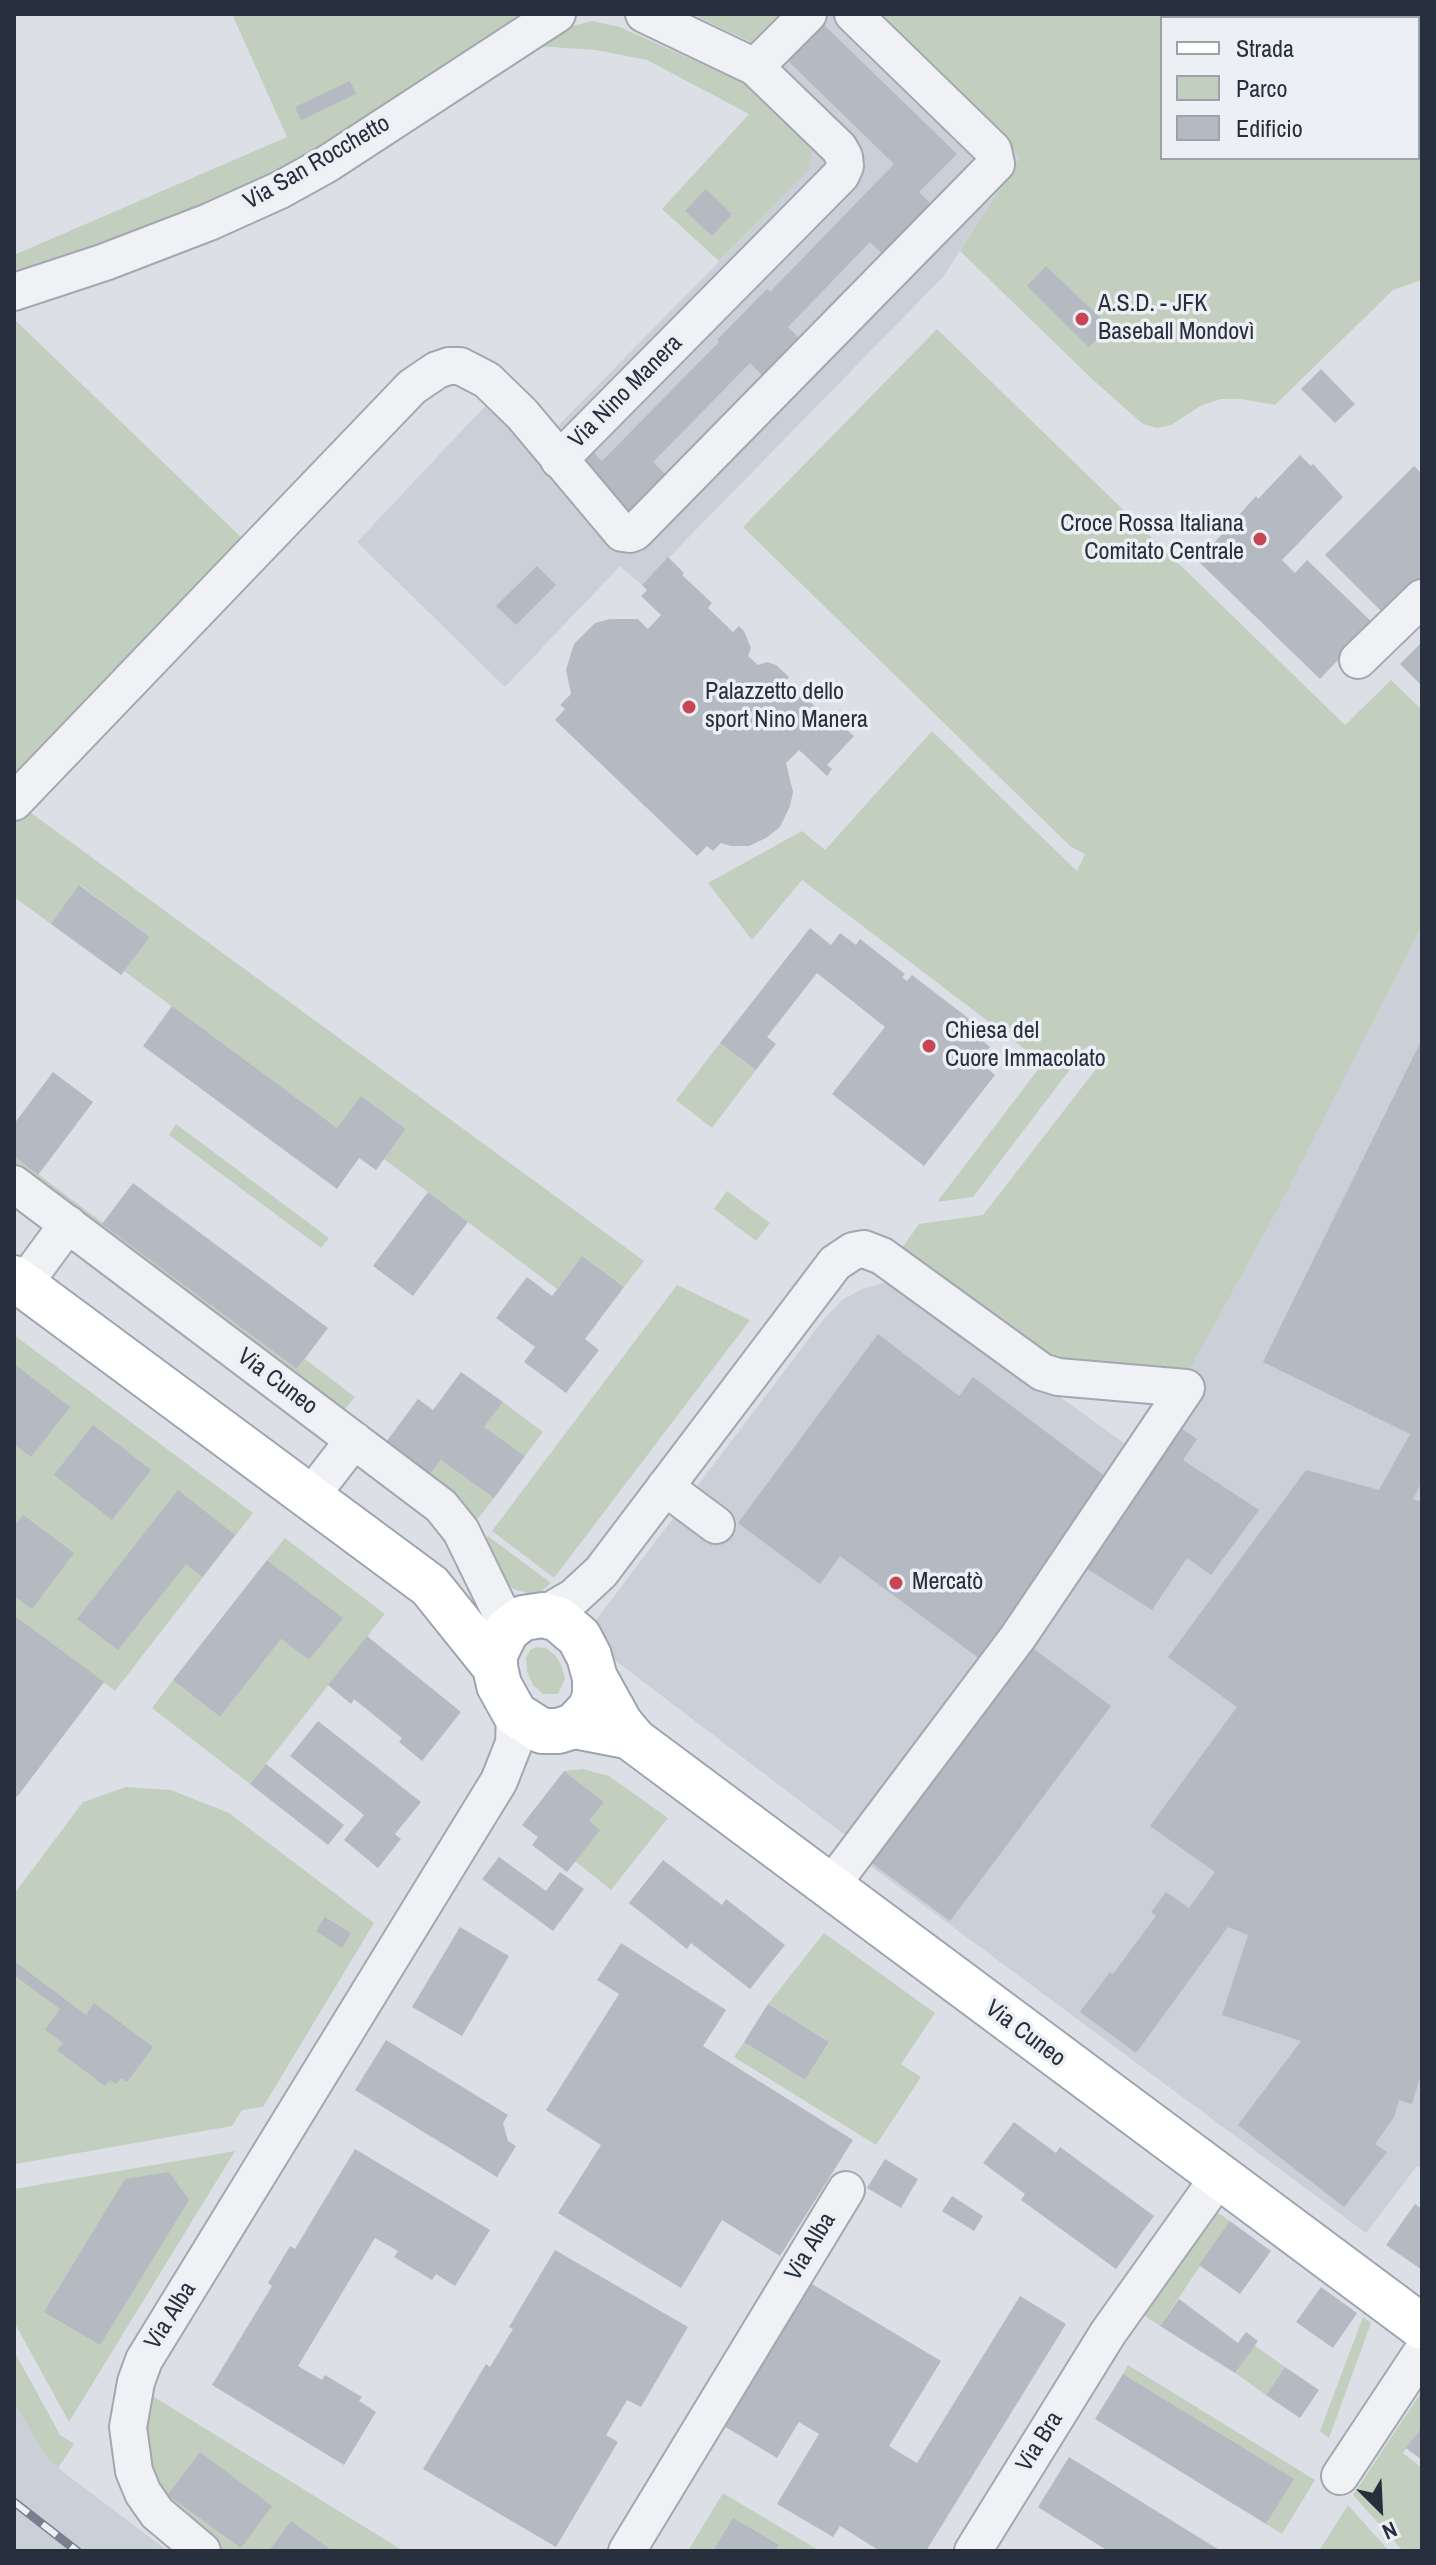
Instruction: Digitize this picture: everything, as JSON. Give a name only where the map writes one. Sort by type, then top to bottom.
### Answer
[{"type":"main road","points":[[19,1281],[430,1586],[495,1667]]},
{"type":"main road","points":[[430,1586],[536,1621]]},
{"type":"main road","points":[[515,1714],[499,1685],[495,1667],[498,1644],[507,1630],[536,1621]]},
{"type":"main road","name":"Via Cuneo","points":[[536,1621],[589,1656],[595,1678],[631,1737],[1422,2327]]},
{"type":"main road","points":[[566,1728],[590,1709],[595,1696],[595,1678]]},
{"type":"main road","name":"Via Cuneo","points":[[515,1714],[542,1731],[566,1728],[631,1737]]},
{"type":"street","name":"Via San Rocchetto","points":[[14,292],[105,262],[280,190],[327,164],[557,14]]},
{"type":"street","name":"Via Nino Manera","points":[[14,802],[424,377],[449,366],[473,370],[508,399],[559,460],[841,175],[845,166],[839,148],[755,67],[644,14]]},
{"type":"street","points":[[755,67],[808,14]]},
{"type":"street","points":[[559,460],[622,533],[635,532],[993,169],[997,160],[993,150],[853,14]]},
{"type":"street","points":[[1358,660],[1422,598]]},
{"type":"street","name":"Via Cuneo","points":[[14,1184],[441,1506],[536,1621]]},
{"type":"street","points":[[19,1281],[68,1224]]},
{"type":"street","points":[[536,1621],[585,1607],[601,1572],[835,1263],[853,1251],[864,1249],[874,1252],[1050,1375],[1186,1388],[1018,1637],[830,1887]]},
{"type":"street","points":[[310,1497],[354,1440]]},
{"type":"street","points":[[665,1487],[716,1525]]},
{"type":"street","name":"Via Alba","points":[[202,2551],[157,2513],[143,2493],[134,2471],[128,2427],[133,2393],[144,2360],[326,2091],[499,1781],[514,1743],[515,1714]]},
{"type":"street","name":"Via Alba","points":[[499,1781],[537,1741],[566,1728]]},
{"type":"street","name":"Via Bra","points":[[973,2551],[1108,2333],[1219,2177]]},
{"type":"street","name":"Via Alba","points":[[627,2551],[846,2190]]},
{"type":"street","points":[[1340,2476],[1422,2352]]},
{"type":"shaded area","points":[[787,14],[873,14],[1020,157],[943,277],[642,585],[620,566],[505,687],[357,542],[488,403],[537,447],[808,171],[760,93]]},
{"type":"shaded area","points":[[1422,926],[1422,2169],[1417,2166],[1366,2233],[849,1850],[854,1842],[608,1655],[596,1620],[823,1320],[842,1300],[862,1289],[883,1283],[902,1283],[1135,1451],[1188,1373],[1277,1211]]},
{"type":"shaded area","points":[[14,2351],[60,2435],[74,2444],[58,2468],[168,2551],[14,2551]]},
{"type":"green space","points":[[232,14],[533,14],[276,174],[156,227],[14,275],[14,255],[287,137]]},
{"type":"green space","points":[[692,14],[787,14],[755,44]]},
{"type":"green space","points":[[873,14],[1422,14],[1422,280],[1393,290],[1275,405],[1221,399],[1202,405],[1171,425],[1157,428],[1143,424],[960,251],[1020,157]]},
{"type":"green space","points":[[592,21],[620,27],[736,79],[760,93],[813,146],[808,171],[719,261],[662,209],[749,114],[647,60],[596,50],[535,46],[565,28]]},
{"type":"green space","points":[[14,319],[245,541],[14,778]]},
{"type":"green space","points":[[937,329],[1345,725],[1391,680],[1422,710],[1422,926],[1277,1211],[1188,1373],[1051,1362],[899,1252],[919,1224],[983,1215],[1096,1069],[1107,1063],[1087,1047],[973,1197],[937,1202],[1043,1063],[802,880],[752,940],[708,883],[802,831],[825,850],[932,731],[1077,871],[1085,854],[1071,847],[743,527]]},
{"type":"green space","points":[[27,810],[644,1261],[624,1287],[582,1256],[557,1289],[384,1159],[406,1129],[362,1097],[337,1128],[124,971],[150,937],[80,885],[51,924],[14,897],[14,823]]},
{"type":"green space","points":[[720,1043],[756,1070],[712,1128],[676,1100]]},
{"type":"green space","points":[[176,1124],[329,1238],[321,1248],[169,1135]]},
{"type":"green space","points":[[14,1156],[297,1369],[305,1359],[355,1397],[339,1416],[14,1171]]},
{"type":"green space","points":[[727,1191],[770,1223],[756,1241],[714,1209]]},
{"type":"green space","points":[[677,1285],[750,1320],[554,1578],[492,1531]]},
{"type":"green space","points":[[14,1335],[253,1513],[115,1691],[14,1615]]},
{"type":"green space","points":[[503,1402],[543,1432],[525,1456],[484,1427]]},
{"type":"green space","points":[[386,1442],[430,1474],[441,1460],[494,1498],[477,1520],[382,1448]]},
{"type":"green space","points":[[488,1536],[551,1583],[542,1591],[531,1594],[513,1589],[505,1581],[485,1540]]},
{"type":"green space","points":[[285,1538],[385,1614],[250,1784],[152,1708],[173,1680],[220,1717],[281,1639],[309,1660],[342,1618],[267,1560]]},
{"type":"green space","points":[[546,1648],[556,1656],[562,1667],[565,1679],[558,1694],[543,1694],[533,1685],[527,1672],[526,1658],[530,1650]]},
{"type":"green space","points":[[583,1769],[609,1776],[668,1818],[611,1890],[575,1861],[589,1821],[604,1802],[564,1771]]},
{"type":"green space","points":[[126,1787],[171,1790],[229,1813],[374,1923],[263,2107],[242,2110],[232,2126],[16,2164],[14,1894],[83,1802]]},
{"type":"green space","points":[[824,1933],[935,2013],[901,2064],[921,2077],[876,2145],[734,2057],[744,2042],[805,2080],[829,2042],[768,2004]]},
{"type":"green space","points":[[235,2151],[69,2422],[14,2322],[14,2189]]},
{"type":"green space","points":[[1215,2211],[1230,2221],[1160,2326],[1142,2314]]},
{"type":"green space","points":[[1363,2317],[1371,2323],[1329,2438],[1320,2431]]},
{"type":"green space","points":[[1254,2345],[1285,2367],[1266,2395],[1235,2373]]},
{"type":"green space","points":[[14,2351],[60,2435],[74,2444],[58,2467],[44,2453],[14,2402]]},
{"type":"green space","points":[[1128,2365],[1315,2480],[1282,2534],[1266,2524],[1293,2479],[1123,2374]]},
{"type":"green space","points":[[1422,2391],[1422,2427],[1403,2453],[1422,2468],[1422,2551],[1403,2551],[1353,2495]]},
{"type":"green space","points":[[146,2392],[402,2550],[225,2551],[179,2517],[146,2463]]},
{"type":"green space","points":[[723,2493],[820,2551],[688,2551]]},
{"type":"green space","points":[[1348,2505],[1389,2551],[1319,2551]]},
{"type":"building","points":[[822,23],[957,154],[919,192],[934,207],[885,256],[870,242],[788,327],[800,339],[764,377],[750,363],[653,462],[666,475],[627,514],[579,460],[590,449],[602,461],[767,289],[770,292],[894,164],[786,59]]},
{"type":"building","points":[[350,81],[356,94],[301,120],[295,107]]},
{"type":"building","points":[[706,189],[732,214],[712,236],[685,211]]},
{"type":"building","points":[[1046,266],[1109,326],[1089,347],[1027,286]]},
{"type":"building","points":[[1321,369],[1355,404],[1335,423],[1301,389]]},
{"type":"building","points":[[1300,455],[1311,466],[1313,464],[1343,497],[1282,560],[1295,573],[1307,560],[1373,623],[1320,679],[1198,561],[1256,496],[1258,499]]},
{"type":"building","points":[[1414,466],[1422,474],[1422,584],[1388,618],[1325,555]]},
{"type":"building","name":"Palazzetto dello sport Nino Manera","points":[[668,557],[712,603],[708,608],[733,632],[739,626],[744,631],[751,648],[748,656],[758,665],[767,662],[776,665],[789,677],[784,682],[805,702],[807,699],[837,727],[840,724],[854,736],[827,765],[832,769],[827,776],[799,750],[786,763],[793,792],[790,806],[780,827],[766,838],[749,846],[721,843],[713,851],[707,846],[697,856],[555,720],[565,709],[560,705],[571,694],[566,670],[574,644],[595,623],[610,619],[638,619],[648,629],[661,615],[641,596],[647,590],[642,585]]},
{"type":"building","points":[[537,566],[556,585],[516,625],[496,606]]},
{"type":"building","points":[[1422,642],[1422,686],[1400,664]]},
{"type":"building","points":[[79,885],[150,937],[121,975],[51,924]]},
{"type":"building","name":"Chiesa del Cuore Immacolato","points":[[810,928],[831,945],[840,933],[856,945],[860,939],[905,974],[902,977],[907,981],[912,975],[972,1021],[967,1028],[990,1047],[978,1061],[995,1075],[924,1166],[832,1094],[885,1027],[817,973],[767,1037],[776,1044],[756,1070],[720,1043]]},
{"type":"building","points":[[172,1006],[337,1128],[361,1096],[406,1129],[376,1170],[359,1158],[337,1189],[143,1046]]},
{"type":"building","points":[[1422,1039],[1422,1482],[1413,1499],[1422,1502],[1422,2071],[1412,2104],[1399,2100],[1394,2117],[1375,2144],[1387,2152],[1344,2207],[1238,2125],[1301,2041],[1222,2015],[1248,1935],[1228,1927],[1136,2053],[1080,2012],[1156,1916],[1151,1912],[1166,1892],[1189,1908],[1215,1872],[1150,1826],[1237,1707],[1168,1657],[1306,1470],[1379,1490],[1410,1434],[1263,1362]]},
{"type":"building","points":[[53,1072],[93,1102],[38,1175],[14,1156],[14,1124]]},
{"type":"building","points":[[133,1183],[328,1328],[297,1369],[102,1224]]},
{"type":"building","points":[[428,1192],[468,1222],[413,1296],[373,1266]]},
{"type":"building","points":[[582,1256],[624,1287],[585,1339],[599,1350],[566,1393],[524,1362],[535,1347],[496,1318],[527,1277],[552,1296]]},
{"type":"building","points":[[878,1334],[959,1396],[973,1377],[1114,1483],[980,1659],[840,1556],[820,1584],[738,1523]]},
{"type":"building","points":[[14,1364],[70,1407],[31,1457],[14,1444]]},
{"type":"building","points":[[461,1372],[503,1402],[484,1427],[525,1456],[494,1498],[441,1460],[430,1474],[386,1442],[418,1399],[433,1410]]},
{"type":"building","points":[[1172,1422],[1197,1439],[1183,1460],[1259,1510],[1211,1575],[1187,1558],[1152,1610],[1078,1563]]},
{"type":"building","points":[[93,1425],[151,1470],[112,1520],[54,1475]]},
{"type":"building","points":[[178,1490],[235,1535],[202,1577],[186,1564],[118,1650],[77,1619]]},
{"type":"building","points":[[23,1515],[74,1553],[32,1609],[14,1596],[14,1526]]},
{"type":"building","points":[[267,1560],[343,1618],[309,1660],[281,1639],[220,1717],[173,1680]]},
{"type":"building","points":[[14,1615],[104,1682],[17,1797],[14,1794]]},
{"type":"building","points":[[367,1636],[461,1712],[422,1761],[399,1742],[402,1738],[354,1699],[351,1704],[328,1685]]},
{"type":"building","points":[[1023,1641],[1111,1706],[950,1921],[862,1856]]},
{"type":"building","points":[[318,1721],[421,1802],[395,1834],[401,1839],[378,1868],[344,1840],[364,1815],[290,1756]]},
{"type":"building","points":[[266,1764],[344,1825],[328,1845],[250,1784]]},
{"type":"building","points":[[564,1771],[604,1802],[589,1821],[600,1830],[567,1872],[532,1845],[538,1837],[522,1825]]},
{"type":"building","points":[[499,1857],[546,1891],[560,1872],[584,1889],[553,1931],[482,1879]]},
{"type":"building","points":[[663,1860],[722,1905],[726,1899],[785,1945],[750,1989],[691,1943],[687,1949],[629,1903]]},
{"type":"building","points":[[325,1917],[351,1933],[342,1948],[316,1931]]},
{"type":"building","points":[[460,1927],[509,1956],[462,2036],[412,2007]]},
{"type":"building","points":[[621,1943],[726,2010],[703,2046],[853,2140],[780,2256],[722,2220],[681,2288],[558,2213],[601,2145],[546,2110],[619,1994],[597,1980]]},
{"type":"building","points":[[14,1961],[86,2015],[94,2003],[153,2047],[127,2082],[121,2078],[116,2084],[110,2080],[105,2086],[57,2050],[63,2043],[45,2030],[60,2009],[14,1975]]},
{"type":"building","points":[[768,2004],[829,2042],[805,2080],[744,2042]]},
{"type":"building","points":[[386,2040],[508,2115],[503,2123],[508,2141],[516,2146],[497,2177],[355,2090]]},
{"type":"building","points":[[1014,2122],[1056,2153],[1060,2147],[1154,2216],[1116,2269],[1021,2200],[1025,2194],[983,2163]]},
{"type":"building","points":[[355,2149],[490,2230],[455,2286],[436,2274],[432,2280],[394,2257],[398,2251],[375,2238],[298,2366],[322,2380],[325,2375],[362,2397],[359,2401],[376,2412],[344,2465],[212,2385],[272,2286],[268,2283],[290,2246],[295,2249]]},
{"type":"building","points":[[885,2159],[918,2179],[901,2208],[867,2188]]},
{"type":"building","points":[[169,2172],[189,2200],[100,2345],[44,2312],[125,2179]]},
{"type":"building","points":[[952,2196],[983,2216],[974,2231],[942,2211]]},
{"type":"building","points":[[1415,2204],[1422,2209],[1422,2270],[1386,2245]]},
{"type":"building","points":[[1230,2221],[1271,2251],[1240,2294],[1199,2265]]},
{"type":"building","points":[[555,2250],[688,2327],[641,2407],[627,2400],[606,2435],[618,2442],[556,2547],[423,2469],[486,2364],[490,2367],[513,2329],[509,2327]]},
{"type":"building","points":[[812,2284],[941,2361],[889,2446],[917,2463],[1020,2296],[1066,2324],[926,2551],[880,2551],[840,2526],[833,2537],[777,2504],[819,2434],[799,2422],[777,2458],[724,2426]]},
{"type":"building","points":[[1321,2287],[1357,2313],[1333,2348],[1296,2322]]},
{"type":"building","points":[[1179,2299],[1238,2343],[1246,2332],[1258,2341],[1235,2373],[1160,2326]]},
{"type":"building","points":[[1285,2367],[1319,2390],[1300,2418],[1266,2395]]},
{"type":"building","points":[[1123,2374],[1294,2479],[1266,2524],[1095,2419]]},
{"type":"building","points":[[1422,2427],[1422,2460],[1406,2448]]},
{"type":"building","points":[[200,2452],[272,2506],[241,2548],[168,2495]]},
{"type":"building","points":[[1069,2457],[1221,2551],[1108,2551],[1038,2507]]},
{"type":"building","points":[[733,2518],[779,2545],[775,2551],[713,2551]]},
{"type":"building","points":[[291,2521],[332,2551],[269,2551]]},
{"type":"railway","points":[[14,2502],[77,2551]]},
{"type":"place","name":"A.S.D. - JFK Baseball Mondovì","points":[[1082,319]]},
{"type":"place","name":"Croce Rossa Italiana Comitato Centrale","points":[[1260,539]]},
{"type":"place","name":"Palazzetto dello sport Nino Manera","points":[[689,707]]},
{"type":"place","name":"Chiesa del Cuore Immacolato","points":[[929,1046]]},
{"type":"place","name":"Mercatò","points":[[896,1583]]}]
